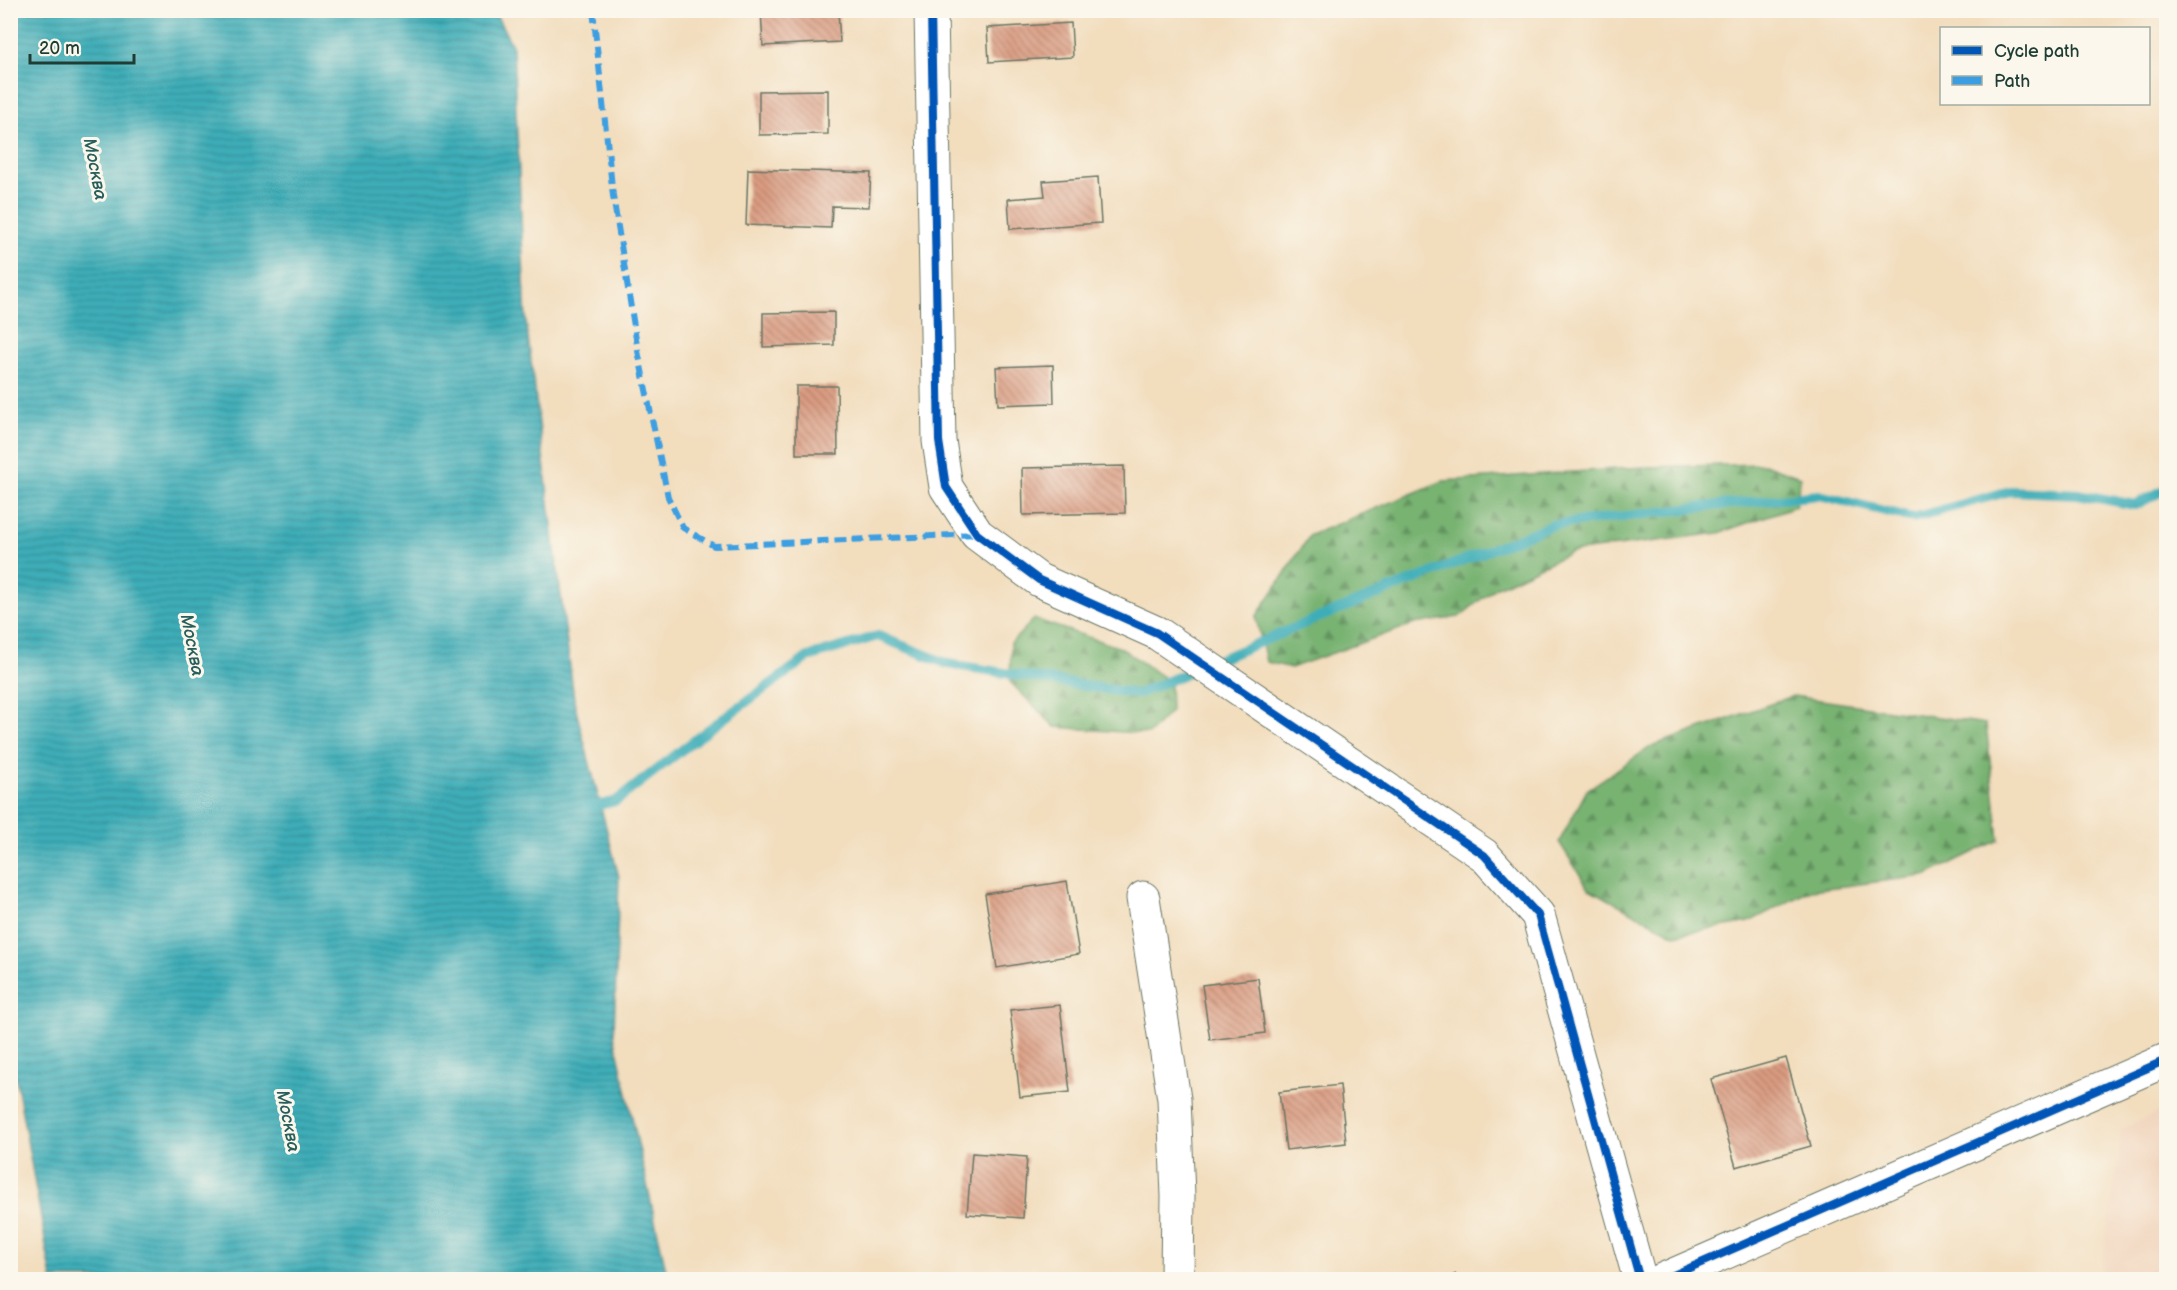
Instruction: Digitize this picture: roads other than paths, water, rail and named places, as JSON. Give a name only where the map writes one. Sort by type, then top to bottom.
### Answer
[{"type":"street","points":[[931,10],[939,441],[946,487],[977,534],[1039,580],[1157,633],[1484,855],[1538,915],[1640,1280]]},
{"type":"street","points":[[1143,898],[1174,1099],[1178,1196],[1177,1280]]},
{"type":"street","points":[[1662,1280],[2166,1060]]},
{"type":"water","name":"Москва","points":[[10,11],[494,11],[513,47],[526,321],[575,706],[619,877],[614,1035],[668,1279],[52,1279],[10,1046]]},
{"type":"waterway","points":[[587,808],[616,801],[808,657],[878,636],[948,664],[1137,694],[1313,620],[1552,525],[1819,495],[1913,518],[2010,491],[2078,494],[2135,505],[2166,489]]}]
